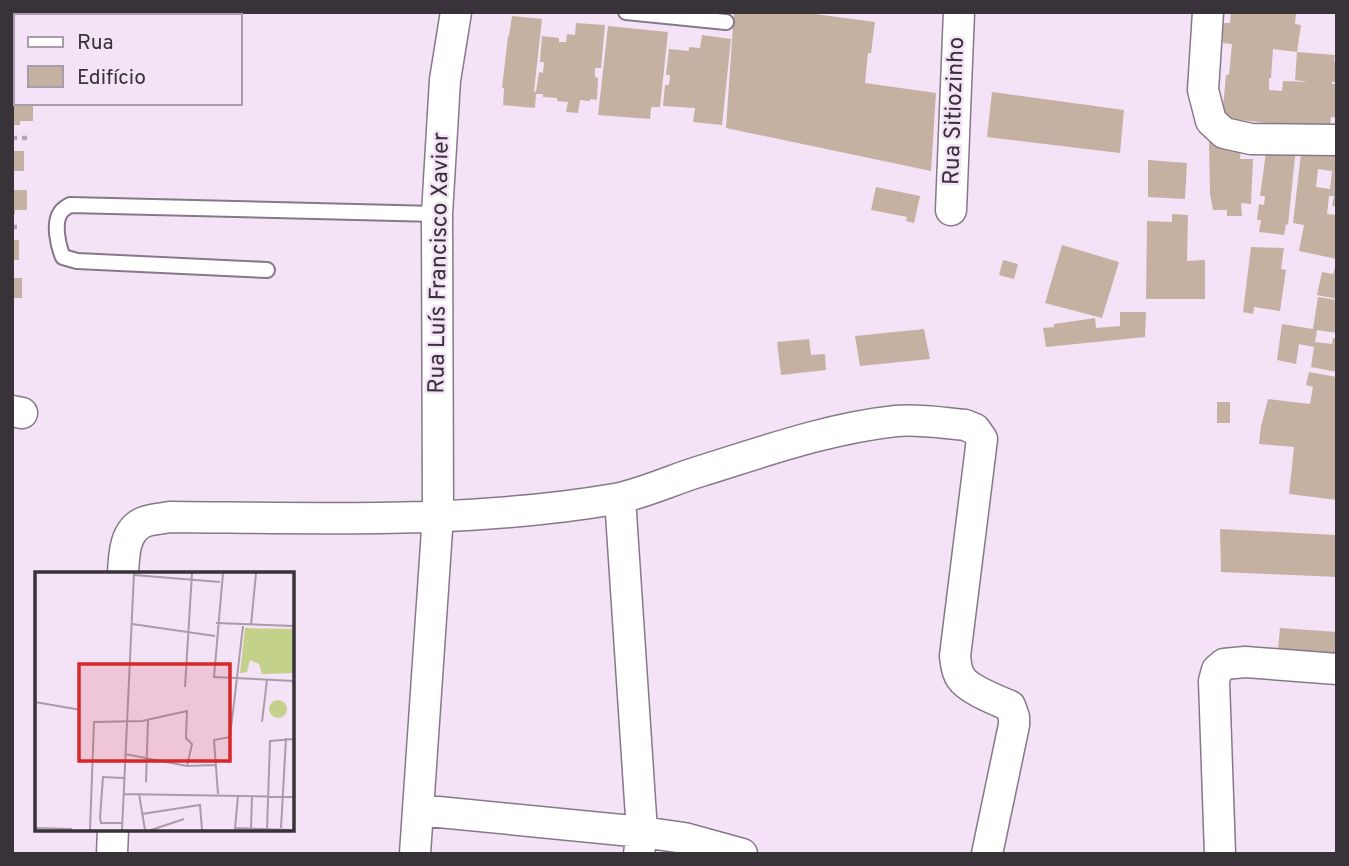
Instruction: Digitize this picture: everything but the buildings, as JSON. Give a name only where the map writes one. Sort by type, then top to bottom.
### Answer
[{"type":"street","name":"Rua Luís Francisco Xavier","points":[[415,854],[438,515],[437,214],[445,80],[456,12]]},
{"type":"street","name":"Rua Sitiozinho","points":[[951,211],[959,12]]},
{"type":"street","points":[[1208,12],[1203,90],[1210,121],[1224,133],[1251,139],[1337,140]]},
{"type":"street","points":[[123,572],[125,550],[131,531],[143,522],[169,517],[399,519],[568,506],[620,498],[837,430],[899,421],[965,425],[975,429],[982,439],[955,656],[962,680],[1010,706],[1014,717],[1012,739],[987,854]]},
{"type":"street","points":[[620,498],[640,843]]},
{"type":"street","points":[[1220,854],[1214,681],[1217,670],[1224,664],[1245,662],[1337,669]]},
{"type":"street","points":[[418,810],[640,843],[684,838],[742,854]]},
{"type":"street","points":[[112,854],[113,831]]},
{"type":"lane","points":[[626,12],[726,22]]},
{"type":"lane","points":[[267,270],[77,261],[63,257],[58,247],[57,221],[61,211],[70,205],[437,214]]},
{"type":"path","points":[[12,138],[27,138]]},
{"type":"path","points":[[12,227],[20,227]]}]
